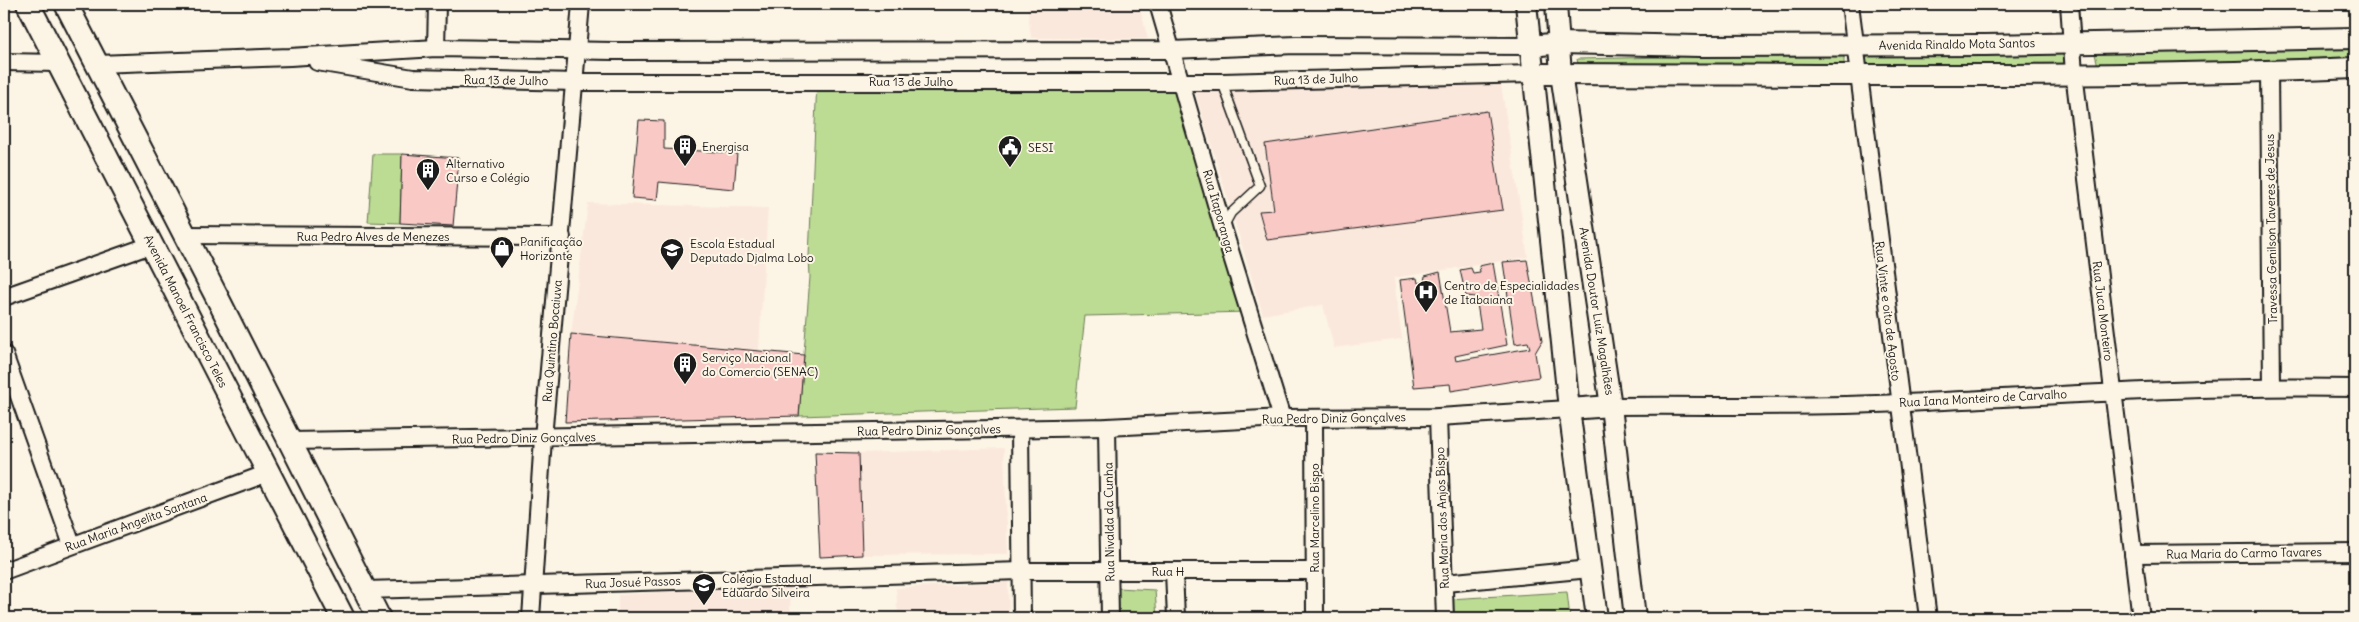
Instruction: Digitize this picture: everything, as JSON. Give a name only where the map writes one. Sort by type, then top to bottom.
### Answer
[{"type":"main road","name":"Avenida Manoel Francisco Teles","points":[[28,4],[343,618]]},
{"type":"main road","points":[[66,4],[379,618]]},
{"type":"main road","points":[[98,142],[134,137]]},
{"type":"main road","points":[[189,318],[208,315],[220,303]]},
{"type":"main road","points":[[218,372],[219,361],[226,356],[232,353],[245,353]]},
{"type":"street","points":[[436,48],[437,4]]},
{"type":"street","name":"Rua Quintino Bocaiuva","points":[[531,618],[543,438],[576,82],[581,4]]},
{"type":"street","name":"Rua Itaporanga","points":[[1158,4],[1223,228],[1282,418]]},
{"type":"street","points":[[1526,4],[1532,46],[1533,74],[1569,409],[1597,618]]},
{"type":"street","name":"Avenida Doutor Luiz Magalhães","points":[[1556,4],[1561,74],[1611,406],[1635,618]]},
{"type":"street","name":"Rua Vinte e oito de Agosto","points":[[1850,4],[1928,618]]},
{"type":"street","name":"Rua Juca Monteiro","points":[[2069,4],[2074,73],[2141,618]]},
{"type":"street","name":"Avenida Rinaldo Mota Santos","points":[[1532,46],[1559,43],[1699,46],[2073,43],[2355,38]]},
{"type":"street","name":"Rua 13 de Julho","points":[[97,64],[290,57],[436,48],[578,50],[1172,50],[1296,46],[1532,46]]},
{"type":"street","name":"Rua 13 de Julho","points":[[290,57],[413,78],[576,82],[1222,82],[1533,74]]},
{"type":"street","points":[[4,62],[58,64]]},
{"type":"street","points":[[1533,74],[1858,76],[2269,71],[2355,68]]},
{"type":"street","name":"Travessa Genilson Taveres de Jesus","points":[[2269,71],[2272,386]]},
{"type":"street","name":"Rua Pedro Alves de Menezes","points":[[184,235],[562,237]]},
{"type":"street","points":[[4,297],[151,245]]},
{"type":"street","points":[[4,354],[72,545]]},
{"type":"street","name":"Rua Iana Monteiro de Carvalho","points":[[1611,406],[1900,403],[2113,391],[2272,386],[2355,388]]},
{"type":"street","points":[[1569,409],[1611,406]]},
{"type":"street","name":"Rua Pedro Diniz Gonçalves","points":[[290,441],[543,438],[1107,426],[1282,418],[1438,417],[1569,409]]},
{"type":"street","name":"Rua Maria dos Anjos Bispo","points":[[1438,417],[1445,618]]},
{"type":"street","name":"Rua Marcelino Bispo","points":[[1314,418],[1315,618]]},
{"type":"street","name":"Rua Nivalda da Cunha","points":[[1107,426],[1110,618]]},
{"type":"street","points":[[1020,428],[1022,618]]},
{"type":"street","name":"Rua Maria Angelita Santana","points":[[4,571],[268,473]]},
{"type":"street","name":"Rua Maria do Carmo Tavares","points":[[2133,554],[2355,552]]},
{"type":"street","points":[[1445,583],[1590,569]]},
{"type":"street","name":"Rua H","points":[[1022,571],[1314,571]]},
{"type":"street","name":"Rua Josué Passos","points":[[365,590],[1022,571]]},
{"type":"street","points":[[1174,571],[1176,618]]},
{"type":"lane","points":[[1222,82],[1260,186],[1231,213],[1223,228]]},
{"type":"shaded area","points":[[1027,4],[1139,4],[1148,39],[1031,38]]},
{"type":"shaded area","points":[[1192,82],[1501,84],[1528,257],[1394,278],[1402,339],[1334,348],[1323,305],[1263,315]],"holes":[[[1487,111],[1503,210],[1267,240],[1259,211],[1274,210],[1265,144]]]},
{"type":"shaded area","name":"Escola Estadual Deputado Djalma Lobo","points":[[588,203],[768,208],[759,350],[571,334]]},
{"type":"shaded area","points":[[1004,448],[1008,554],[862,555],[859,453]]},
{"type":"shaded area","points":[[1008,582],[1009,618],[898,618],[896,588]]},
{"type":"shaded area","name":"Colégio Estadual Eduardo Silveira","points":[[791,583],[790,618],[618,618],[618,595]]},
{"type":"green space","points":[[2355,46],[2355,57],[2098,66],[2094,50]]},
{"type":"green space","points":[[2064,47],[2065,72],[1858,71],[1869,55]]},
{"type":"green space","points":[[1844,53],[1844,65],[1579,68],[1577,59]]},
{"type":"green space","name":"SESI","points":[[817,81],[1181,81],[1249,312],[1085,316],[1075,407],[799,416],[810,277],[809,256]]},
{"type":"green space","points":[[373,154],[402,154],[400,223],[368,222]]},
{"type":"green space","points":[[1118,588],[1155,590],[1157,618],[1118,618]]},
{"type":"green space","points":[[1567,592],[1570,618],[1450,618],[1449,599]]},
{"type":"building","points":[[1487,111],[1503,210],[1267,240],[1259,211],[1274,210],[1265,144]]},
{"type":"building","name":"Energisa","points":[[639,120],[664,121],[664,149],[737,153],[734,189],[659,182],[657,200],[632,198]]},
{"type":"building","name":"Alternativo Curso e Colégio","points":[[402,154],[459,158],[453,226],[400,223]]},
{"type":"building","name":"Centro de Especialidades de Itabaiana","points":[[1527,260],[1542,341],[1535,353],[1539,377],[1451,391],[1450,384],[1414,387],[1400,280],[1417,278],[1418,283],[1424,282],[1425,276],[1440,272],[1450,332],[1481,329],[1476,297],[1466,296],[1460,270],[1471,268],[1473,273],[1480,272],[1479,266],[1493,263],[1507,345],[1455,356],[1456,361],[1530,348],[1528,342],[1515,344],[1503,262]]},
{"type":"building","name":"Serviço Nacional do Comercio (SENAC)","points":[[571,334],[804,355],[799,416],[565,422]]},
{"type":"building","points":[[815,452],[859,453],[862,555],[820,557]]},
{"type":"place","name":"Energisa","points":[[685,167]]},
{"type":"place","name":"SESI","points":[[1010,168]]},
{"type":"place","name":"Alternativo Curso e Colégio","points":[[428,191]]},
{"type":"place","name":"Panificação Horizonte","points":[[502,269]]},
{"type":"place","name":"Escola Estadual Deputado Djalma Lobo","points":[[672,271]]},
{"type":"place","name":"Centro de Especialidades de Itabaiana","points":[[1426,313]]},
{"type":"place","name":"Serviço Nacional do Comercio (SENAC)","points":[[685,385]]},
{"type":"place","name":"Colégio Estadual Eduardo Silveira","points":[[704,606]]}]
